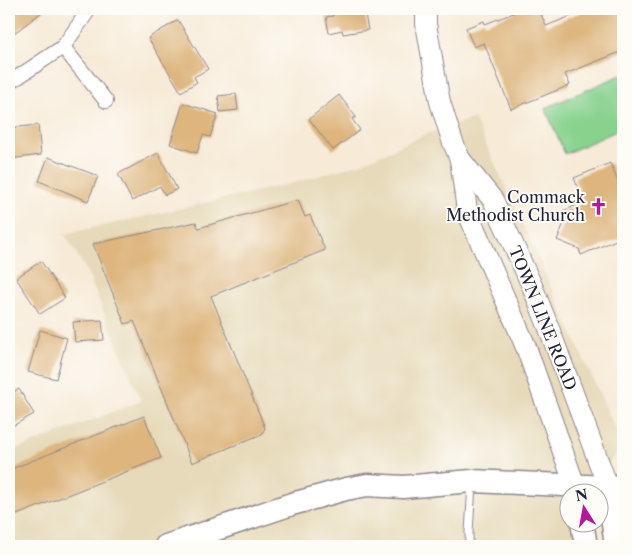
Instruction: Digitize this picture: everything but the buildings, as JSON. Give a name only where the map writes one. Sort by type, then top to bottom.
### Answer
[{"type":"main road","name":"TOWN LINE ROAD","points":[[426,9],[426,24],[440,102],[460,159],[467,211],[526,347],[574,482]]},
{"type":"main road","name":"TOWN LINE ROAD","points":[[460,159],[493,200],[533,288],[564,366],[618,488]]},
{"type":"main road","points":[[166,546],[292,504],[367,485],[403,487],[472,481],[560,488]]},
{"type":"main road","points":[[616,546],[618,488]]},
{"type":"main road","points":[[584,532],[586,546]]},
{"type":"street","points":[[9,81],[63,47],[88,9]]},
{"type":"street","points":[[63,47],[106,101]]},
{"type":"lane","points":[[469,546],[472,481]]},
{"type":"shaded area","points":[[474,118],[623,445],[594,482],[560,482],[560,532],[581,532],[583,546],[9,546],[9,452],[141,401],[87,272],[65,234],[290,184],[362,163],[424,135]]},
{"type":"green space","points":[[623,74],[623,128],[565,154],[545,108]]},
{"type":"place","name":"Commack Methodist Church","points":[[599,206]]}]
